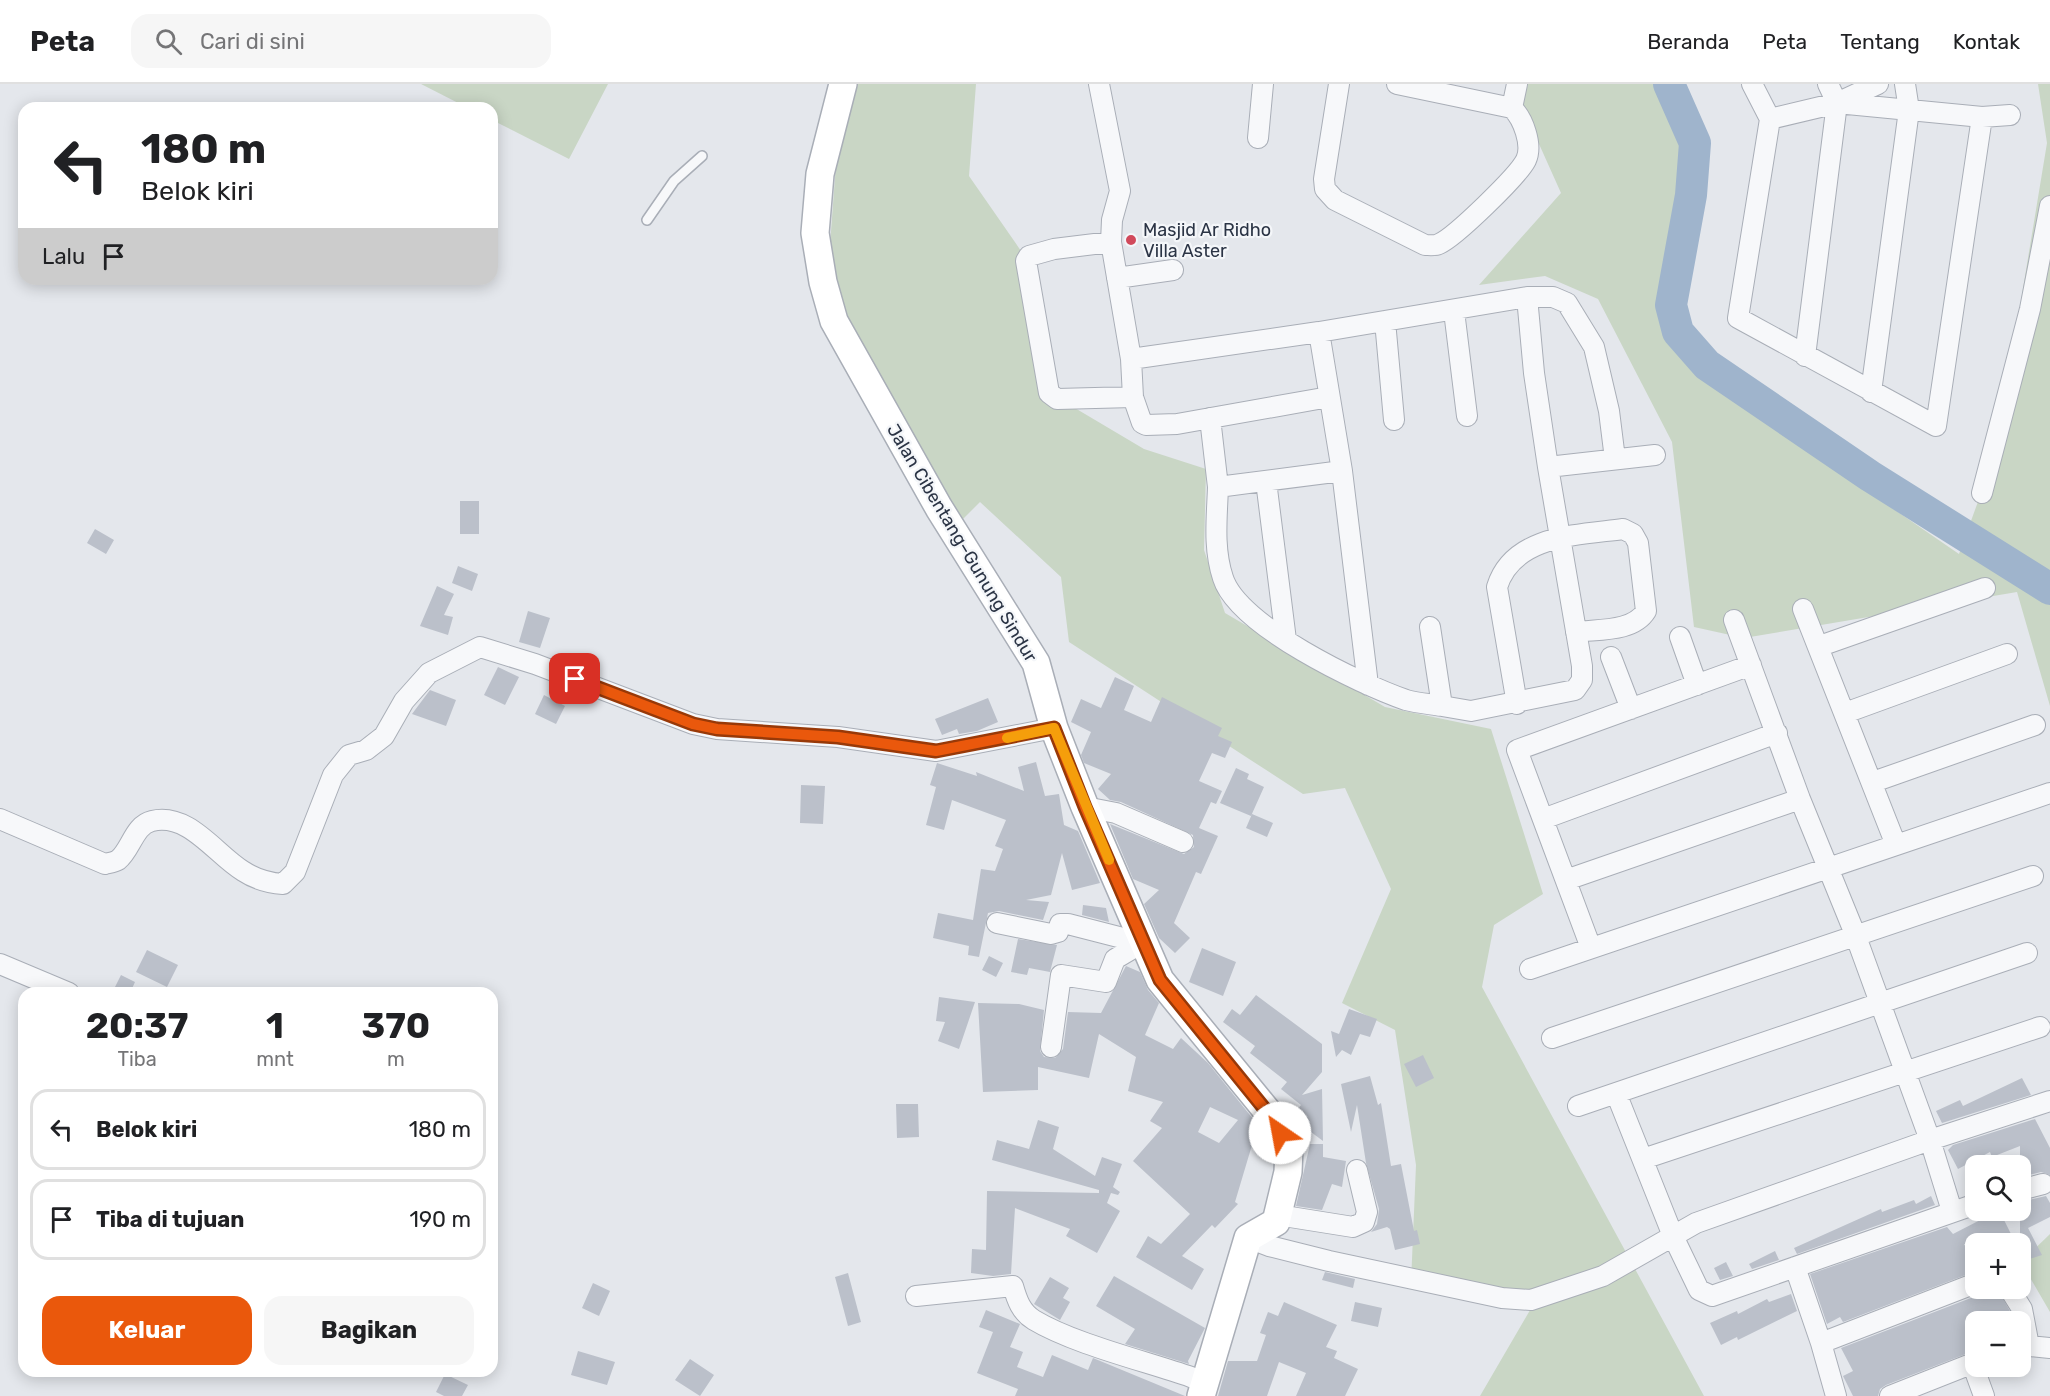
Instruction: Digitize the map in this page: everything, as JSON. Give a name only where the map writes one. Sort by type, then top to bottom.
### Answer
[{"type":"street","name":"Jalan Cibentang–Gunung Sindur","points":[[843,84],[820,174],[815,233],[823,282],[834,321],[939,508],[1036,663],[1054,728],[1142,943],[1160,980],[1272,1118],[1288,1148],[1288,1172],[1276,1222]]},
{"type":"street","points":[[1099,84],[1120,191],[1112,220],[1111,242],[1131,359],[1133,397],[1142,423],[1146,425],[1177,424],[1329,397]]},
{"type":"street","points":[[1258,138],[1263,84]]},
{"type":"street","points":[[1339,84],[1324,179],[1325,189],[1335,200],[1425,244],[1438,245],[1461,227],[1509,181],[1527,160],[1528,149],[1521,116],[1512,108],[1397,84]]},
{"type":"street","points":[[1512,108],[1517,84]]},
{"type":"street","points":[[1752,84],[1770,119],[1738,318],[1936,426],[1982,117]]},
{"type":"street","points":[[1805,356],[1837,103],[1828,84]]},
{"type":"street","points":[[1770,119],[1837,103],[1878,84]]},
{"type":"street","points":[[1870,392],[1909,110],[1905,84]]},
{"type":"street","points":[[1837,103],[1982,117],[2010,115]]},
{"type":"street","points":[[1982,494],[2030,309],[2050,206]]},
{"type":"street","points":[[1111,242],[1054,249],[1029,256],[1026,261],[1049,393],[1058,399],[1133,397]]},
{"type":"street","points":[[1117,278],[1173,270]]},
{"type":"street","points":[[1131,359],[1319,332],[1527,297],[1553,297],[1568,303],[1594,347],[1609,411],[1615,459]]},
{"type":"street","points":[[1210,417],[1218,487],[1216,543],[1223,580],[1239,604],[1265,627],[1368,685],[1409,701],[1471,711],[1517,704],[1575,690],[1582,680],[1582,666],[1548,467],[1534,373],[1527,297]]},
{"type":"street","points":[[1454,310],[1467,416]]},
{"type":"street","points":[[1385,321],[1394,420]]},
{"type":"street","points":[[1319,332],[1342,471],[1368,685]]},
{"type":"street","points":[[1548,467],[1655,455]]},
{"type":"street","points":[[1218,487],[1342,471]]},
{"type":"street","points":[[1266,481],[1286,640]]},
{"type":"street","points":[[1517,704],[1497,586],[1503,569],[1537,544],[1559,537],[1623,529],[1633,534],[1638,543],[1646,611],[1640,620],[1632,625],[1576,632]]},
{"type":"street","points":[[1820,646],[1985,588]]},
{"type":"street","points":[[1803,609],[1820,646],[1896,845]]},
{"type":"street","points":[[1734,620],[1800,799],[1830,867],[1855,934],[1930,1140],[1952,1211]]},
{"type":"street","points":[[1430,627],[1442,706]]},
{"type":"street","points":[[1680,637],[1697,685]]},
{"type":"street","points":[[0,819],[105,864],[118,860],[142,826],[151,821],[171,822],[190,829],[243,872],[266,882],[283,884],[295,872],[333,775],[349,755],[366,750],[384,736],[404,701],[429,673],[480,647],[535,664],[693,724],[717,729],[838,737],[936,751],[1054,728]]},
{"type":"street","points":[[1845,713],[2007,654]]},
{"type":"street","points":[[1611,657],[1630,709]]},
{"type":"street","points":[[1591,948],[1517,750],[1751,665]]},
{"type":"street","points":[[1872,782],[2035,725]]},
{"type":"street","points":[[1543,819],[1777,733]]},
{"type":"street","points":[[1530,969],[2050,793]]},
{"type":"street","points":[[1566,880],[1800,799]]},
{"type":"street","points":[[1085,807],[1116,813],[1182,842]]},
{"type":"street","points":[[1552,1038],[1855,934],[2033,876]]},
{"type":"street","points":[[997,923],[1051,934],[1058,932],[1060,924],[1068,924],[1142,943]]},
{"type":"street","points":[[1051,1047],[1061,975],[1106,982],[1115,959],[1142,943]]},
{"type":"street","points":[[1578,1106],[2027,953]]},
{"type":"street","points":[[0,964],[55,987]]},
{"type":"street","points":[[1643,1159],[2040,1027]]},
{"type":"street","points":[[1616,1093],[1673,1236],[1699,1290],[1705,1295],[1712,1296],[1795,1268],[1965,1207]]},
{"type":"street","points":[[1248,1238],[1269,1246],[1341,1263],[1502,1298],[1531,1300],[1603,1276],[1696,1223],[1930,1140],[2050,1101]]},
{"type":"street","points":[[1203,1390],[1248,1238],[1284,1216],[1353,1227],[1364,1222],[1367,1212],[1357,1170]]},
{"type":"street","points":[[2031,1187],[2043,1184]]},
{"type":"street","points":[[1795,1268],[1821,1343],[1836,1396]]},
{"type":"street","points":[[916,1296],[1013,1286],[1019,1305],[1033,1320],[1072,1337],[1191,1377],[1203,1390]]},
{"type":"street","points":[[1821,1343],[1965,1288]]},
{"type":"street","points":[[2016,1299],[2039,1350]]},
{"type":"street","points":[[1890,1396],[1913,1391],[1965,1367]]},
{"type":"street","points":[[1978,1377],[1984,1396]]},
{"type":"lane","points":[[647,220],[674,181],[702,156]]},
{"type":"green space","points":[[421,84],[608,84],[569,159],[498,123],[498,102],[456,102]]},
{"type":"green space","points":[[855,84],[976,84],[969,176],[1028,261],[1058,398],[1144,449],[1206,469],[1204,550],[1225,613],[1385,707],[1491,729],[1543,894],[1494,925],[1482,987],[1704,1396],[1480,1396],[1533,1305],[1411,1283],[1416,1165],[1395,1030],[1342,1003],[1391,889],[1345,788],[1303,794],[1069,642],[1061,577],[980,502],[957,525],[850,345],[828,272],[836,164]]},
{"type":"green space","points":[[1528,84],[1653,84],[1666,106],[1684,152],[1657,302],[1690,369],[1959,554],[1996,452],[2047,143],[2038,84],[2050,84],[2050,706],[2017,592],[1744,638],[1694,627],[1672,442],[1598,299],[1545,276],[1479,285],[1561,193],[1522,106]]},
{"type":"green space","points":[[2050,1234],[2050,1312],[2031,1279],[2031,1252]]},
{"type":"building","points":[[460,501],[479,501],[479,534],[460,534]]},
{"type":"building","points":[[95,529],[114,540],[106,554],[87,543]]},
{"type":"building","points":[[458,566],[478,574],[472,591],[452,583]]},
{"type":"building","points":[[437,586],[454,594],[444,615],[453,617],[448,635],[420,626]]},
{"type":"building","points":[[528,611],[550,618],[540,648],[519,642]]},
{"type":"building","points":[[498,667],[519,677],[505,705],[484,695]]},
{"type":"building","points":[[1115,677],[1134,686],[1124,710],[1151,722],[1162,697],[1222,728],[1218,736],[1232,742],[1225,758],[1212,753],[1199,781],[1222,791],[1216,804],[1211,802],[1199,828],[1218,836],[1201,874],[1196,872],[1174,923],[1190,938],[1175,953],[1159,938],[1144,904],[1159,890],[1133,879],[1110,824],[1184,854],[1194,847],[1193,835],[1121,802],[1110,800],[1098,789],[1111,774],[1084,763],[1081,755],[1091,732],[1071,722],[1081,699],[1101,708]]},
{"type":"building","points":[[430,690],[456,700],[446,726],[412,714]]},
{"type":"building","points":[[544,695],[565,706],[556,724],[535,714]]},
{"type":"building","points":[[988,698],[998,722],[977,731],[959,734],[957,729],[942,735],[935,719]]},
{"type":"building","points":[[1036,762],[1045,796],[1059,794],[1064,825],[1078,831],[1100,883],[1072,890],[1062,853],[1051,895],[1026,900],[1049,902],[1043,920],[999,911],[988,913],[979,957],[968,955],[969,946],[933,938],[938,913],[973,920],[981,869],[995,871],[1003,849],[995,846],[1006,820],[952,800],[944,830],[926,825],[936,787],[930,785],[937,763],[977,776],[976,772],[1024,791],[1018,767]]},
{"type":"building","points":[[1236,768],[1249,774],[1247,779],[1264,787],[1251,816],[1220,803]]},
{"type":"building","points":[[801,785],[825,786],[823,824],[800,823]]},
{"type":"building","points":[[1252,814],[1273,823],[1267,837],[1246,828]]},
{"type":"building","points":[[1083,905],[1106,908],[1109,922],[1082,915]]},
{"type":"building","points":[[1018,939],[1057,945],[1050,972],[1029,968],[1027,975],[1011,972]]},
{"type":"building","points":[[1202,948],[1236,962],[1223,996],[1189,982]]},
{"type":"building","points":[[147,950],[178,965],[167,987],[136,972]]},
{"type":"building","points":[[989,956],[1003,963],[996,977],[982,970]]},
{"type":"building","points":[[1126,966],[1140,972],[1148,990],[1159,1003],[1145,1035],[1173,1049],[1181,1038],[1208,1063],[1258,1125],[1235,1202],[1238,1204],[1215,1228],[1212,1225],[1182,1256],[1204,1269],[1192,1290],[1136,1257],[1148,1236],[1161,1244],[1190,1214],[1133,1161],[1162,1128],[1150,1121],[1163,1102],[1128,1091],[1136,1057],[1099,1034],[1089,1078],[1038,1067],[1038,1090],[983,1092],[978,1003],[1019,1004],[1044,1010],[1040,1051],[1044,1057],[1055,1058],[1063,1049],[1068,1012],[1101,1013]],"holes":[[[1210,1107],[1238,1120],[1219,1143],[1198,1132]]]},
{"type":"building","points":[[121,975],[135,982],[133,987],[115,987]]},
{"type":"building","points":[[1256,995],[1322,1044],[1322,1072],[1302,1095],[1322,1089],[1323,1141],[1291,1117],[1301,1105],[1281,1089],[1287,1082],[1250,1053],[1255,1046],[1223,1022],[1232,1009],[1240,1015]]},
{"type":"building","points":[[939,997],[975,1002],[959,1049],[938,1041],[945,1022],[936,1021]]},
{"type":"building","points":[[1349,1009],[1377,1019],[1370,1037],[1360,1034],[1351,1055],[1342,1050],[1336,1057],[1331,1031],[1339,1034]]},
{"type":"building","points":[[1423,1055],[1434,1078],[1416,1087],[1404,1064]]},
{"type":"building","points":[[1370,1076],[1378,1105],[1381,1103],[1391,1166],[1401,1164],[1414,1231],[1417,1230],[1420,1244],[1395,1250],[1390,1229],[1387,1227],[1371,1232],[1377,1224],[1379,1209],[1366,1163],[1357,1105],[1351,1132],[1341,1084]]},
{"type":"building","points":[[2022,1078],[2031,1095],[1942,1123],[1936,1111],[1960,1100],[1963,1106]]},
{"type":"building","points":[[896,1104],[918,1104],[919,1137],[897,1138]]},
{"type":"building","points":[[2035,1119],[2050,1148],[2050,1175],[2041,1172],[2031,1174],[2031,1155],[2020,1155],[2020,1146],[1997,1155],[1991,1155],[1990,1152],[1984,1155],[1965,1155],[1965,1165],[1958,1169],[1948,1150],[1953,1145]]},
{"type":"building","points":[[1038,1120],[1059,1127],[1053,1149],[1095,1176],[1102,1157],[1122,1164],[1113,1187],[1120,1192],[1118,1195],[1111,1193],[1107,1203],[1120,1211],[1097,1253],[1066,1236],[1070,1229],[1015,1208],[1011,1274],[993,1276],[971,1273],[972,1249],[986,1250],[987,1191],[1099,1193],[1099,1190],[992,1160],[997,1140],[1029,1149]]},
{"type":"building","points":[[1310,1144],[1323,1144],[1323,1157],[1346,1161],[1342,1187],[1332,1184],[1322,1210],[1296,1206]]},
{"type":"building","points":[[1931,1196],[1935,1205],[1797,1254],[1794,1248],[1881,1209],[1882,1212],[1914,1200],[1916,1204]]},
{"type":"building","points":[[2046,1196],[2050,1203],[2050,1217],[2028,1228],[2031,1233],[2020,1233],[2020,1221],[2031,1221],[2031,1199]]},
{"type":"building","points":[[1978,1221],[2004,1221],[2010,1233],[1965,1233],[1965,1275],[1843,1322],[1840,1317],[1827,1324],[1810,1274],[1947,1227],[1953,1234]]},
{"type":"building","points":[[2031,1234],[2042,1255],[2031,1258]]},
{"type":"building","points":[[1775,1251],[1779,1260],[1752,1269],[1749,1264]]},
{"type":"building","points":[[1726,1262],[1733,1276],[1720,1280],[1714,1268]]},
{"type":"building","points":[[1325,1272],[1355,1279],[1353,1288],[1322,1280]]},
{"type":"building","points":[[848,1273],[861,1322],[848,1326],[835,1277]]},
{"type":"building","points":[[1114,1276],[1205,1328],[1188,1361],[1189,1364],[1125,1344],[1135,1329],[1096,1306]]},
{"type":"building","points":[[1050,1277],[1069,1288],[1063,1298],[1070,1302],[1060,1320],[1034,1304]]},
{"type":"building","points":[[593,1283],[610,1291],[599,1316],[582,1308]]},
{"type":"building","points":[[1791,1294],[1797,1311],[1738,1340],[1737,1337],[1721,1345],[1710,1323],[1737,1311],[1738,1314],[1767,1299],[1769,1302]]},
{"type":"building","points":[[1968,1299],[2003,1299],[2010,1311],[1965,1311],[1965,1354],[1886,1385],[1880,1389],[1878,1396],[1853,1396],[1843,1376],[1853,1371],[1841,1348]]},
{"type":"building","points":[[1284,1302],[1337,1325],[1326,1347],[1337,1351],[1334,1358],[1358,1369],[1345,1396],[1296,1396],[1306,1373],[1279,1362],[1267,1396],[1218,1396],[1228,1361],[1257,1361],[1266,1335],[1260,1333],[1268,1312],[1278,1316]]},
{"type":"building","points":[[1355,1302],[1382,1308],[1378,1327],[1351,1321]]},
{"type":"building","points":[[986,1310],[1020,1324],[1010,1347],[1023,1352],[1017,1367],[1043,1377],[1052,1355],[1088,1370],[1093,1358],[1185,1396],[1015,1396],[1018,1389],[977,1373],[993,1332],[979,1327]]},
{"type":"building","points":[[578,1351],[615,1362],[607,1385],[571,1375]]},
{"type":"building","points":[[690,1359],[714,1375],[700,1396],[675,1380]]},
{"type":"building","points":[[444,1377],[451,1377],[468,1385],[462,1396],[444,1396],[436,1392]]},
{"type":"waterway","points":[[1669,84],[1695,143],[1691,195],[1671,305],[1678,332],[1707,365],[1870,476],[2050,589]]},
{"type":"slow traffic","points":[[1007,738],[1054,728],[1109,860]]},
{"type":"place","name":"Masjid Ar Ridho Villa Aster","points":[[1131,240]]},
{"type":"route","points":[[575,679],[693,724],[717,729],[838,737],[936,751],[1054,728],[1142,943],[1160,980],[1272,1118],[1280,1133]]}]
